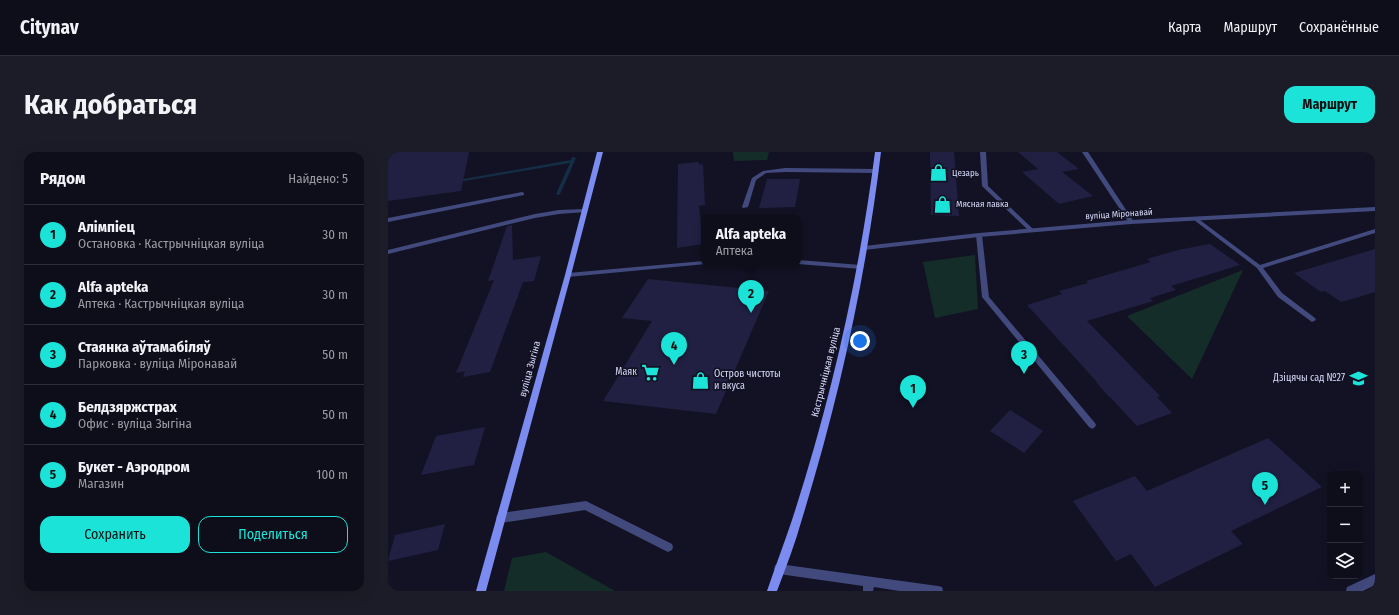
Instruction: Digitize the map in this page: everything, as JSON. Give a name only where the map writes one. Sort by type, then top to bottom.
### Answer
[{"type":"street","name":"вуліца Зыгіна","points":[[481,591],[568,275],[600,152]]},
{"type":"street","name":"Кастрычніцкая вуліца","points":[[772,591],[800,512],[845,349],[861,267],[878,152]]},
{"type":"street","points":[[983,152],[985,186],[1031,230]]},
{"type":"street","points":[[1085,152],[1131,222]]},
{"type":"street","points":[[746,206],[754,179],[765,172],[785,170],[876,171]]},
{"type":"street","points":[[388,220],[522,194]]},
{"type":"street","name":"вуліца Міронавай","points":[[864,248],[979,235],[1131,222],[1375,210]]},
{"type":"street","points":[[388,252],[535,216],[559,212],[584,211]]},
{"type":"street","points":[[1196,219],[1258,267],[1280,295],[1312,320]]},
{"type":"street","points":[[1258,267],[1375,231]]},
{"type":"street","points":[[979,235],[986,297],[1092,425]]},
{"type":"street","points":[[801,262],[861,267]]},
{"type":"street","points":[[568,275],[701,263]]},
{"type":"street","points":[[501,518],[586,505],[668,547]]},
{"type":"street","points":[[779,569],[868,586],[938,591]]},
{"type":"street","points":[[1351,591],[1375,579]]},
{"type":"green space","points":[[733,152],[769,152],[767,160],[734,161]]},
{"type":"green space","points":[[975,255],[978,309],[935,318],[923,262]]},
{"type":"green space","points":[[1243,270],[1192,379],[1127,316]]},
{"type":"green space","points":[[546,552],[615,591],[504,591],[512,558]]},
{"type":"building","points":[[388,152],[469,152],[461,191],[388,201]]},
{"type":"building","points":[[930,152],[954,152],[959,216],[931,215]]},
{"type":"building","points":[[1018,152],[1057,152],[1079,169],[1062,172],[1093,196],[1059,204],[1022,172],[1038,169]]},
{"type":"building","points":[[699,162],[699,165],[703,164],[705,205],[699,206],[701,244],[677,248],[678,164]]},
{"type":"building","points":[[767,179],[800,179],[795,207],[759,208]]},
{"type":"building","points":[[512,225],[513,260],[541,256],[534,281],[523,282],[490,372],[463,377],[465,371],[456,373],[494,280],[488,281],[507,226]]},
{"type":"building","points":[[1210,244],[1240,265],[1171,286],[1176,290],[1150,298],[1153,301],[1087,321],[1160,396],[1157,397],[1172,413],[1137,426],[1109,397],[1027,305],[1062,294],[1059,291],[1088,283],[1086,281],[1151,262],[1147,259],[1178,250]]},
{"type":"building","points":[[1375,249],[1375,292],[1359,297],[1341,302],[1325,291],[1321,292],[1294,273]]},
{"type":"building","points":[[648,279],[769,291],[716,414],[603,401],[652,321],[622,318]]},
{"type":"building","points":[[1010,410],[1043,431],[1024,453],[990,431]]},
{"type":"building","points":[[485,427],[474,465],[421,475],[436,436]]},
{"type":"building","points":[[1268,438],[1322,487],[1231,531],[1243,544],[1155,587],[1131,554],[1116,561],[1073,501],[1135,476],[1147,491]]},
{"type":"building","points":[[445,524],[438,550],[388,561],[395,535]]},
{"type":"waterway","points":[[558,194],[574,158]]},
{"type":"waterway","points":[[458,181],[572,161]]},
{"type":"place","name":"Цезарь","points":[[939,173]]},
{"type":"place","name":"Мясная лавка","points":[[943,204]]},
{"type":"place","name":"Alfa apteka","points":[[751,313]]},
{"type":"place","name":"Белдзяржстрах","points":[[674,365]]},
{"type":"place","name":"Маяк","points":[[650,372]]},
{"type":"place","name":"Стаянка аўтамабіляў","points":[[1024,374]]},
{"type":"place","name":"Дзіцячы сад №27","points":[[1358,378]]},
{"type":"place","name":"Остров чистоты и вкуса","points":[[701,380]]},
{"type":"place","name":"Алімпіец","points":[[913,408]]},
{"type":"place","name":"Букет - Аэродром","points":[[1265,505]]}]
